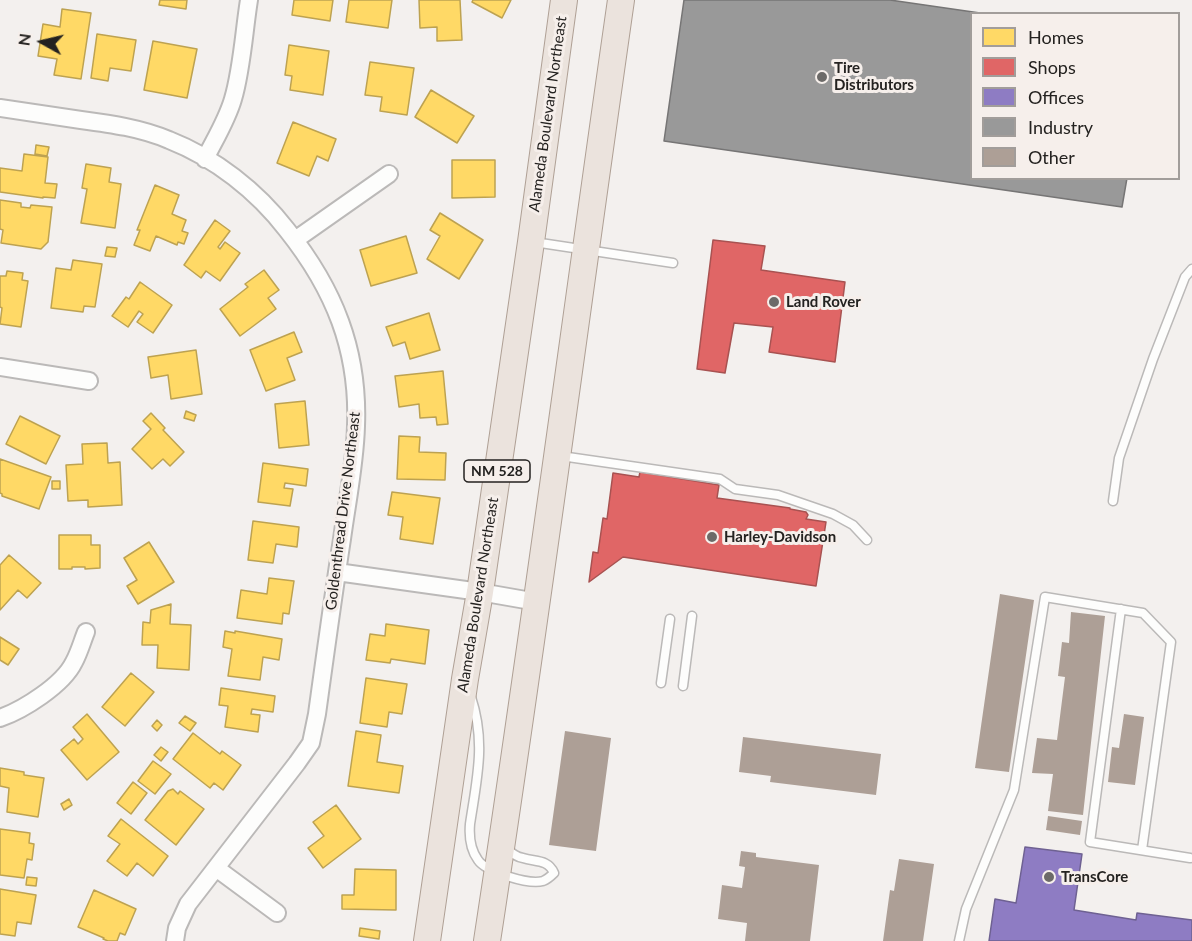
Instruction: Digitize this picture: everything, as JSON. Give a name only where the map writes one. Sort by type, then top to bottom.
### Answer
[{"type":"main road","name":"Alameda Boulevard Northeast","points":[[427,941],[531,242],[564,0]]},
{"type":"main road","points":[[487,941],[558,456],[621,0]]},
{"type":"street","points":[[205,159],[233,100],[249,0]]},
{"type":"street","name":"Goldenthread Drive Northeast","points":[[0,108],[139,130],[188,148],[232,176],[277,217],[318,273],[335,307],[351,357],[355,379],[356,428],[317,714],[311,743],[188,904],[177,928],[175,941]]},
{"type":"street","points":[[296,240],[389,174]]},
{"type":"street","points":[[0,367],[89,381]]},
{"type":"street","points":[[337,572],[537,602]]},
{"type":"street","points":[[0,718],[29,704],[63,677],[74,664],[86,632]]},
{"type":"street","points":[[216,868],[277,913]]},
{"type":"lane","points":[[531,242],[673,263]]},
{"type":"lane","points":[[1113,501],[1119,458],[1153,359],[1185,278],[1192,269]]},
{"type":"lane","points":[[558,456],[720,479],[735,489],[778,495],[833,514],[853,525],[867,540]]},
{"type":"lane","points":[[959,941],[966,909],[1014,790],[1045,597],[1143,613],[1171,642],[1142,850]]},
{"type":"lane","points":[[1121,609],[1090,842],[1190,858]]},
{"type":"lane","points":[[683,686],[692,616]]},
{"type":"lane","points":[[661,683],[670,619]]},
{"type":"lane","points":[[465,680],[475,710],[480,743],[470,824],[471,842],[477,859],[483,866],[497,873],[521,879],[538,881],[554,873],[547,864],[517,856],[502,842]]},
{"type":"building: Homes","points":[[160,0],[187,0],[186,9],[159,5]]},
{"type":"building: Homes","points":[[294,0],[333,0],[330,21],[292,15]]},
{"type":"building: Homes","points":[[349,0],[392,0],[388,28],[346,22]]},
{"type":"building: Homes","points":[[419,0],[460,0],[462,40],[437,41],[437,27],[420,28]]},
{"type":"building: Homes","points":[[473,0],[511,0],[502,18],[472,2]]},
{"type":"building: Homes","points":[[62,9],[91,13],[81,79],[54,75],[57,59],[38,56],[43,24],[60,27]]},
{"type":"building: Homes","points":[[97,34],[136,40],[131,71],[110,68],[108,81],[91,78]]},
{"type":"building: Homes","points":[[153,41],[197,49],[187,98],[144,90]]},
{"type":"building: Homes","points":[[289,45],[329,51],[323,95],[290,90],[292,76],[285,75]]},
{"type":"building: Homes","points":[[370,62],[414,68],[407,115],[380,111],[382,97],[365,95]]},
{"type":"building: Homes","points":[[431,90],[474,116],[457,143],[415,117]]},
{"type":"building: Homes","points":[[293,122],[336,139],[328,161],[317,156],[309,176],[277,163]]},
{"type":"building: Homes","points":[[36,145],[49,147],[47,156],[35,154]]},
{"type":"building: Homes","points":[[24,154],[48,157],[45,183],[57,184],[55,198],[0,192],[0,168],[22,171]]},
{"type":"building: Homes","points":[[452,160],[495,160],[495,197],[452,198]]},
{"type":"building: Homes","points":[[86,164],[111,168],[109,182],[121,184],[115,228],[81,223],[87,189],[82,188]]},
{"type":"building: Homes","points":[[155,185],[179,195],[172,214],[186,220],[182,231],[188,233],[184,244],[178,242],[177,245],[156,236],[150,251],[134,245],[140,230],[137,230]]},
{"type":"building: Homes","points":[[0,200],[21,203],[21,207],[30,208],[31,205],[52,207],[48,242],[41,249],[1,243],[3,230],[0,229]]},
{"type":"building: Homes","points":[[440,213],[483,240],[459,279],[427,259],[440,236],[430,230]]},
{"type":"building: Homes","points":[[215,220],[230,231],[218,247],[220,249],[225,242],[240,253],[220,281],[206,271],[201,278],[184,265]]},
{"type":"building: Homes","points":[[406,236],[417,273],[371,286],[360,250]]},
{"type":"building: Homes","points":[[107,247],[117,248],[115,257],[105,256]]},
{"type":"building: Homes","points":[[73,260],[102,264],[95,307],[84,306],[83,312],[51,308],[56,268],[71,270]]},
{"type":"building: Homes","points":[[264,270],[279,290],[268,298],[276,309],[240,336],[220,309],[248,287],[245,284]]},
{"type":"building: Homes","points":[[7,271],[23,273],[22,280],[28,281],[21,327],[0,324],[2,308],[0,307],[0,276],[6,276]]},
{"type":"building: Homes","points":[[140,282],[172,305],[153,333],[137,322],[143,314],[139,311],[128,327],[112,316],[126,297],[129,299]]},
{"type":"building: Homes","points":[[429,313],[440,350],[410,359],[405,342],[393,346],[386,327]]},
{"type":"building: Homes","points":[[294,332],[302,352],[287,358],[295,380],[266,391],[250,350]]},
{"type":"building: Homes","points":[[196,350],[202,394],[171,399],[168,375],[151,378],[148,357]]},
{"type":"building: Homes","points":[[443,371],[448,424],[437,425],[436,417],[420,418],[419,404],[399,407],[395,376]]},
{"type":"building: Homes","points":[[305,401],[309,445],[279,448],[275,404]]},
{"type":"building: Homes","points":[[186,411],[196,415],[194,421],[184,418]]},
{"type":"building: Homes","points":[[151,413],[165,428],[163,430],[184,452],[170,466],[163,459],[152,469],[132,449],[151,429],[143,421]]},
{"type":"building: Homes","points":[[20,416],[60,436],[46,464],[6,444]]},
{"type":"building: Homes","points":[[399,436],[420,437],[419,452],[446,453],[445,480],[397,479]]},
{"type":"building: Homes","points":[[107,443],[108,463],[120,462],[122,505],[88,507],[88,500],[68,501],[66,465],[83,464],[82,444]]},
{"type":"building: Homes","points":[[0,459],[51,477],[39,509],[2,496],[0,493]]},
{"type":"building: Homes","points":[[263,463],[308,469],[306,486],[285,483],[284,488],[293,489],[290,506],[258,502]]},
{"type":"building: Homes","points":[[52,481],[60,481],[60,489],[52,489]]},
{"type":"building: Homes","points":[[392,492],[440,498],[433,544],[400,539],[403,517],[388,515]]},
{"type":"building: Homes","points":[[253,521],[299,527],[297,547],[276,544],[273,563],[248,560]]},
{"type":"building: Homes","points":[[59,535],[91,535],[91,545],[100,545],[100,568],[59,569]]},
{"type":"building: Homes","points":[[149,542],[174,582],[138,604],[127,586],[137,580],[124,558]]},
{"type":"building: Homes","points":[[9,555],[41,583],[27,598],[18,590],[0,610],[0,565]]},
{"type":"building: Homes","points":[[269,578],[294,581],[289,614],[283,613],[282,624],[237,618],[241,590],[267,594]]},
{"type":"building: Homes","points":[[171,604],[170,624],[191,625],[189,670],[157,668],[158,645],[142,645],[143,622],[150,623],[151,610]]},
{"type":"building: Homes","points":[[386,624],[429,630],[425,664],[391,659],[390,663],[366,660],[370,634],[385,636]]},
{"type":"building: Homes","points":[[225,631],[282,639],[279,660],[263,657],[260,680],[228,676],[232,649],[223,647]]},
{"type":"building: Homes","points":[[0,637],[19,649],[8,665],[0,660]]},
{"type":"building: Homes","points":[[131,673],[154,692],[125,726],[102,707]]},
{"type":"building: Homes","points":[[366,678],[407,684],[402,714],[389,712],[387,727],[360,723]]},
{"type":"building: Homes","points":[[221,688],[275,696],[273,712],[252,709],[251,714],[260,715],[258,732],[225,727],[228,706],[219,705]]},
{"type":"building: Homes","points":[[87,714],[119,752],[87,780],[61,750],[74,739],[78,744],[83,739],[73,727]]},
{"type":"building: Homes","points":[[185,716],[196,723],[190,731],[179,723]]},
{"type":"building: Homes","points":[[157,720],[162,725],[157,731],[152,726]]},
{"type":"building: Homes","points":[[356,731],[381,735],[377,762],[403,766],[399,793],[348,786]]},
{"type":"building: Homes","points":[[193,733],[220,754],[222,751],[241,765],[223,790],[214,783],[210,788],[173,759]]},
{"type":"building: Homes","points":[[161,747],[168,752],[161,761],[154,755]]},
{"type":"building: Homes","points":[[153,761],[171,774],[155,794],[138,781]]},
{"type":"building: Homes","points":[[0,768],[44,778],[38,817],[7,812],[9,788],[0,786]]},
{"type":"building: Homes","points":[[133,782],[147,793],[131,814],[117,803]]},
{"type":"building: Homes","points":[[173,789],[178,794],[180,791],[204,809],[176,845],[145,820],[168,791]]},
{"type":"building: Homes","points":[[69,799],[72,805],[64,810],[61,804]]},
{"type":"building: Homes","points":[[336,805],[361,839],[323,868],[308,848],[324,836],[313,822]]},
{"type":"building: Homes","points":[[121,819],[168,856],[153,876],[137,863],[127,876],[107,861],[120,844],[108,836]]},
{"type":"building: Homes","points":[[0,829],[30,833],[29,843],[34,844],[32,860],[27,859],[24,878],[0,875]]},
{"type":"building: Homes","points":[[355,869],[396,870],[396,910],[342,909],[342,895],[354,895]]},
{"type":"building: Homes","points":[[27,877],[37,878],[36,886],[26,885]]},
{"type":"building: Homes","points":[[0,889],[36,895],[31,924],[17,922],[15,936],[0,934]]},
{"type":"building: Homes","points":[[94,890],[136,909],[125,935],[120,933],[117,941],[108,941],[78,927]]},
{"type":"building: Homes","points":[[360,928],[380,931],[379,939],[359,936]]},
{"type":"building: Shops","name":"Land Rover","points":[[713,240],[765,246],[761,270],[845,282],[835,362],[769,352],[773,327],[734,323],[725,373],[697,369]]},
{"type":"building: Shops","name":"Harley-Davidson","points":[[640,472],[719,485],[717,498],[790,508],[806,512],[808,515],[806,519],[826,522],[816,586],[623,557],[589,582],[593,552],[598,553],[603,518],[607,519],[613,473],[639,477]]},
{"type":"building: Offices","name":"TransCore","points":[[1025,847],[1082,854],[1074,910],[1136,920],[1137,913],[1192,920],[1192,941],[989,941],[995,899],[1016,903]]},
{"type":"building: Industry","name":"Tire Distributors","points":[[684,0],[890,0],[973,12],[970,12],[970,180],[1127,180],[1122,207],[664,141]]},
{"type":"building: Other","points":[[1000,594],[1034,600],[1009,772],[975,768]]},
{"type":"building: Other","points":[[1071,612],[1105,616],[1083,815],[1048,811],[1053,774],[1032,773],[1037,738],[1057,740],[1065,677],[1058,676],[1062,642],[1069,643]]},
{"type":"building: Other","points":[[1124,714],[1144,717],[1135,785],[1108,782],[1112,747],[1119,748]]},
{"type":"building: Other","points":[[565,731],[611,738],[596,851],[549,845]]},
{"type":"building: Other","points":[[743,737],[881,754],[876,795],[770,782],[771,776],[739,772]]},
{"type":"building: Other","points":[[1048,816],[1082,821],[1080,835],[1046,830]]},
{"type":"building: Other","points":[[741,851],[756,853],[756,857],[819,865],[810,941],[745,941],[747,923],[718,919],[722,885],[742,888],[745,867],[739,866]]},
{"type":"building: Other","points":[[899,859],[934,864],[923,941],[883,941],[890,890],[894,891]]},
{"type":"place","name":"Tire Distributors","points":[[822,77]]},
{"type":"place","name":"Land Rover","points":[[774,302]]},
{"type":"place","name":"Harley-Davidson","points":[[712,537]]},
{"type":"place","name":"TransCore","points":[[1049,877]]}]
